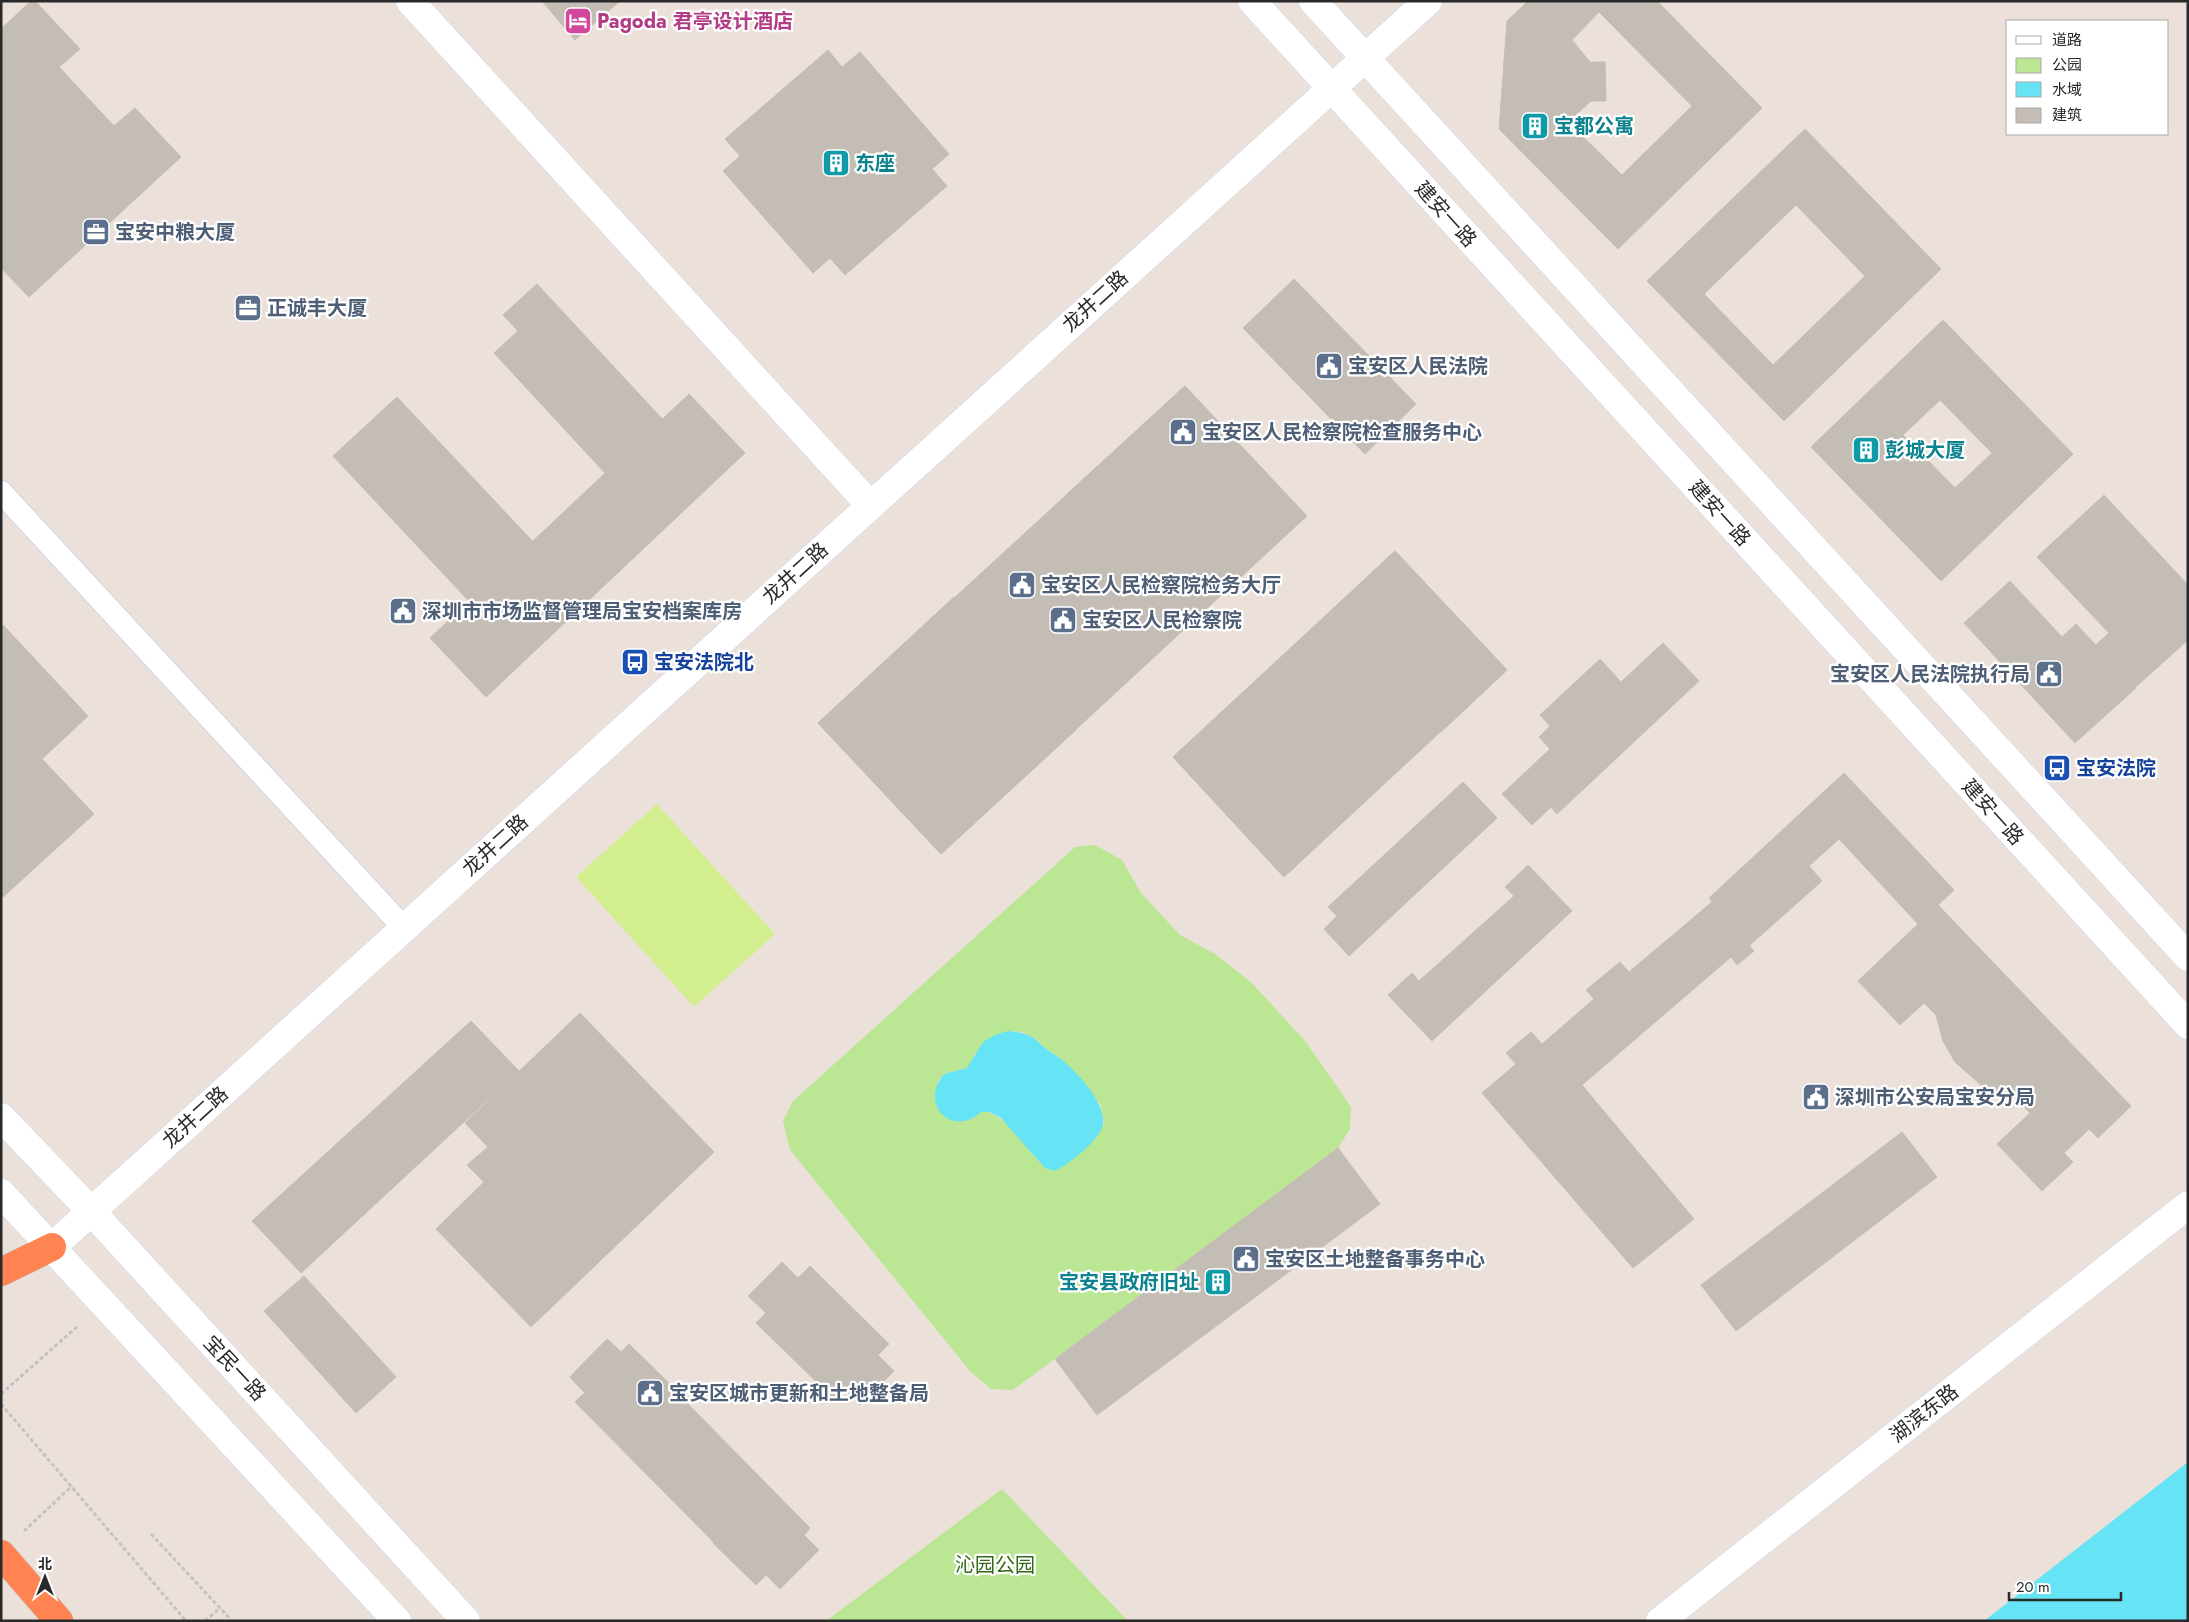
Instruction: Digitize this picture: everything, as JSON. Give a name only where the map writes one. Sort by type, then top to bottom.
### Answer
[{"type":"highway","points":[[1,1272],[52,1247]]},
{"type":"highway","points":[[1,1554],[59,1621]]},
{"type":"main road","points":[[410,1],[870,504]]},
{"type":"main road","name":"建安一路","points":[[1252,1],[2188,1025]]},
{"type":"main road","points":[[1313,1],[2188,957]]},
{"type":"main road","name":"龙井二路","points":[[52,1247],[870,504],[1428,1]]},
{"type":"main road","name":"宝民一路","points":[[1,1117],[91,1211],[466,1621]]},
{"type":"main road","points":[[1,1193],[397,1621]]},
{"type":"main road","name":"湖滨东路","points":[[1660,1621],[2188,1205]]},
{"type":"lane","points":[[1,492],[404,928]]},
{"type":"path","points":[[1,1404],[185,1620]]},
{"type":"path","points":[[22,1532],[72,1486]]},
{"type":"path","points":[[151,1534],[232,1621]]},
{"type":"path","points":[[206,1621],[220,1608]]},
{"type":"green space","points":[[657,804],[775,934],[694,1007],[576,877]]},
{"type":"green space","points":[[1095,845],[1122,860],[1141,893],[1180,935],[1215,954],[1251,982],[1306,1042],[1351,1107],[1350,1129],[1338,1148],[1013,1390],[991,1389],[970,1371],[790,1150],[783,1121],[793,1101],[1075,847]],"holes":[[[1008,1031],[1022,1032],[1035,1038],[1061,1059],[1080,1078],[1100,1104],[1104,1124],[1045,1168],[1010,1127],[994,1115],[987,1112],[978,1112],[949,1119],[937,1107],[938,1081],[944,1074],[967,1068],[975,1054]]]},
{"type":"green space","name":"沁园公园","points":[[1002,1489],[1128,1621],[826,1621]]},
{"type":"water","points":[[1008,1031],[1031,1036],[1061,1059],[1089,1088],[1100,1107],[1103,1116],[1101,1130],[1090,1144],[1068,1163],[1055,1171],[1045,1168],[1000,1117],[989,1112],[981,1112],[970,1119],[950,1120],[937,1107],[935,1097],[937,1086],[944,1074],[967,1068],[983,1042],[995,1035]]},
{"type":"water","points":[[2188,1462],[2188,1621],[1984,1621]]},
{"type":"building","points":[[31,1],[35,1],[80,49],[59,67],[114,126],[135,108],[181,157],[29,297],[1,268],[1,29]]},
{"type":"building","name":"Pagoda 君亭设计酒店","points":[[542,1],[620,1],[575,40]]},
{"type":"building","name":"宝都公寓","points":[[1528,1],[1657,1],[1762,108],[1618,249],[1499,129],[1507,21]],"holes":[[[1599,12],[1692,106],[1622,175],[1568,122],[1591,101],[1606,101],[1605,62],[1590,62],[1572,40]]]},
{"type":"building","name":"东座","points":[[828,50],[842,67],[860,52],[949,154],[932,169],[947,186],[845,275],[830,258],[813,273],[723,171],[740,156],[725,139]]},
{"type":"building","points":[[1805,129],[1941,269],[1784,421],[1647,281]],"holes":[[[1796,205],[1865,276],[1773,365],[1704,294]]]},
{"type":"building","name":"宝安区人民法院","points":[[1294,279],[1416,404],[1365,454],[1243,328]]},
{"type":"building","points":[[537,284],[691,450],[675,465],[683,473],[641,512],[494,353],[518,331],[503,315]]},
{"type":"building","name":"彭城大厦","points":[[1943,320],[2073,454],[1941,581],[1811,447]],"holes":[[[1940,400],[1992,453],[1955,488],[1903,435]]]},
{"type":"building","points":[[1185,386],[1293,503],[1173,612],[1066,495]]},
{"type":"building","name":"宝安区人民检察院","points":[[1185,386],[1307,516],[941,854],[818,723]]},
{"type":"building","points":[[689,394],[745,453],[486,697],[430,638]]},
{"type":"building","points":[[397,397],[569,580],[549,598],[556,605],[511,646],[333,456]]},
{"type":"building","points":[[2104,495],[2188,585],[2188,640],[2130,692],[2090,650],[2109,633],[2037,557]]},
{"type":"building","points":[[1395,551],[1507,670],[1284,877],[1173,757]]},
{"type":"building","points":[[1395,551],[1507,670],[1441,732],[1329,613]]},
{"type":"building","points":[[2010,581],[2062,637],[2076,624],[2136,688],[2075,743],[1964,623]]},
{"type":"building","points":[[954,597],[1077,729],[941,854],[818,723]]},
{"type":"building","points":[[3,625],[88,716],[42,759],[94,814],[3,897],[1,895],[1,626]]},
{"type":"building","points":[[1663,643],[1699,681],[1557,814],[1551,807],[1532,825],[1502,794],[1550,749],[1539,737],[1550,726],[1540,715],[1600,659],[1621,682]]},
{"type":"building","points":[[1239,696],[1350,815],[1284,877],[1173,757]]},
{"type":"building","points":[[1844,773],[1954,890],[1918,924],[1839,839],[1809,866],[1822,881],[1750,945],[1709,898]]},
{"type":"building","points":[[1463,782],[1497,818],[1349,956],[1324,929],[1337,916],[1328,907]]},
{"type":"building","points":[[1528,865],[1572,911],[1432,1041],[1388,995],[1412,973],[1419,981],[1514,896],[1505,887]]},
{"type":"building","points":[[1712,902],[1754,951],[1737,965],[1731,957],[1582,1085],[1694,1219],[1633,1268],[1482,1093],[1516,1064],[1506,1053],[1531,1032],[1542,1044],[1594,999],[1586,990],[1620,962],[1629,972]]},
{"type":"building","points":[[1938,905],[2131,1106],[2098,1138],[2089,1129],[2064,1153],[2073,1162],[2042,1191],[1997,1144],[2030,1113],[2016,1098],[1997,1094],[1981,1085],[1955,1062],[1943,1041],[1936,1015],[1924,1003],[1900,1025],[1858,981]]},
{"type":"building","points":[[580,1013],[714,1152],[531,1327],[436,1229],[484,1182],[467,1165],[488,1147],[465,1123]]},
{"type":"building","points":[[471,1021],[519,1071],[301,1273],[252,1221]]},
{"type":"building","points":[[1902,1132],[1937,1177],[1736,1331],[1701,1285]]},
{"type":"building","name":"宝安县政府旧址","points":[[1338,1148],[1380,1204],[1097,1415],[1055,1359]]},
{"type":"building","points":[[782,1262],[798,1278],[810,1266],[889,1344],[878,1355],[894,1371],[860,1405],[843,1387],[833,1398],[756,1323],[766,1313],[748,1296]]},
{"type":"building","points":[[304,1276],[396,1377],[356,1413],[264,1311]]},
{"type":"building","points":[[607,1339],[621,1352],[629,1344],[810,1528],[804,1535],[819,1550],[780,1589],[766,1575],[756,1585],[575,1402],[585,1393],[570,1377]]},
{"type":"building","points":[[607,1339],[621,1352],[629,1344],[673,1387],[666,1394],[682,1409],[642,1448],[629,1435],[619,1445],[575,1402],[585,1393],[570,1377]]},
{"type":"building","points":[[745,1480],[757,1492],[766,1484],[810,1528],[804,1535],[819,1550],[780,1589],[766,1575],[756,1585],[713,1543],[723,1533],[707,1518]]},
{"type":"place","name":"Pagoda 君亭设计酒店","points":[[578,21]]},
{"type":"place","name":"宝都公寓","points":[[1535,126]]},
{"type":"place","name":"东座","points":[[836,163]]},
{"type":"place","name":"宝安中粮大厦","points":[[96,232]]},
{"type":"place","name":"正诚丰大厦","points":[[248,308]]},
{"type":"place","name":"宝安区人民法院","points":[[1329,366]]},
{"type":"place","name":"宝安区人民检察院检查服务中心","points":[[1183,432]]},
{"type":"place","name":"彭城大厦","points":[[1866,450]]},
{"type":"place","name":"宝安区人民检察院检务大厅","points":[[1022,585]]},
{"type":"place","name":"深圳市市场监督管理局宝安档案库房","points":[[403,611]]},
{"type":"place","name":"宝安区人民检察院","points":[[1063,620]]},
{"type":"place","name":"宝安法院北","points":[[635,662]]},
{"type":"place","name":"宝安区人民法院执行局","points":[[2049,674]]},
{"type":"place","name":"宝安法院","points":[[2057,768]]},
{"type":"place","name":"深圳市公安局宝安分局","points":[[1816,1097]]},
{"type":"place","name":"宝安区土地整备事务中心","points":[[1246,1259]]},
{"type":"place","name":"宝安县政府旧址","points":[[1218,1282]]},
{"type":"place","name":"宝安区城市更新和土地整备局","points":[[650,1393]]}]
